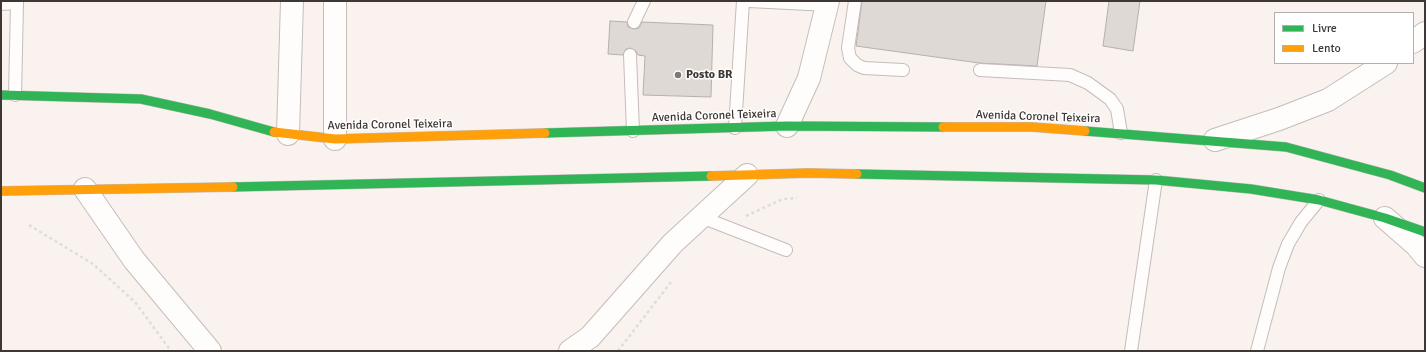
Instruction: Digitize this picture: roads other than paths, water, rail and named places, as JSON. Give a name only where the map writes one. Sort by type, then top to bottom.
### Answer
[{"type":"highway","name":"Avenida Coronel Teixeira","points":[[1,95],[141,99],[210,114],[270,132],[335,139],[787,126],[1032,127],[1215,140],[1286,148],[1390,175],[1425,188]]},
{"type":"highway","points":[[1,191],[525,181],[808,173],[1156,180],[1251,189],[1319,200],[1384,218],[1425,232]]},
{"type":"street","points":[[288,134],[292,1]]},
{"type":"street","points":[[335,1],[335,139]]},
{"type":"street","points":[[787,126],[809,78],[828,3]]},
{"type":"street","points":[[1414,41],[1425,33]]},
{"type":"street","points":[[1215,140],[1328,100],[1384,64]]},
{"type":"street","points":[[570,351],[586,344],[673,243],[747,175]]},
{"type":"street","points":[[84,189],[134,260],[210,351]]},
{"type":"street","points":[[1384,218],[1416,245],[1425,256]]},
{"type":"lane","points":[[634,22],[644,1]]},
{"type":"lane","points":[[735,128],[743,1]]},
{"type":"lane","points":[[748,1],[828,3]]},
{"type":"lane","points":[[855,1],[848,48],[850,58],[857,65],[864,68],[903,70]]},
{"type":"lane","points":[[1,4],[17,3],[15,95]]},
{"type":"lane","points":[[630,55],[633,131]]},
{"type":"lane","points":[[980,70],[1070,75],[1088,83],[1110,99],[1117,109],[1122,133]]},
{"type":"lane","points":[[1131,351],[1156,180]]},
{"type":"lane","points":[[1257,351],[1279,268],[1288,244],[1300,222],[1319,200]]},
{"type":"lane","points":[[701,217],[786,250]]},
{"type":"place","name":"Posto BR","points":[[678,75]]}]
